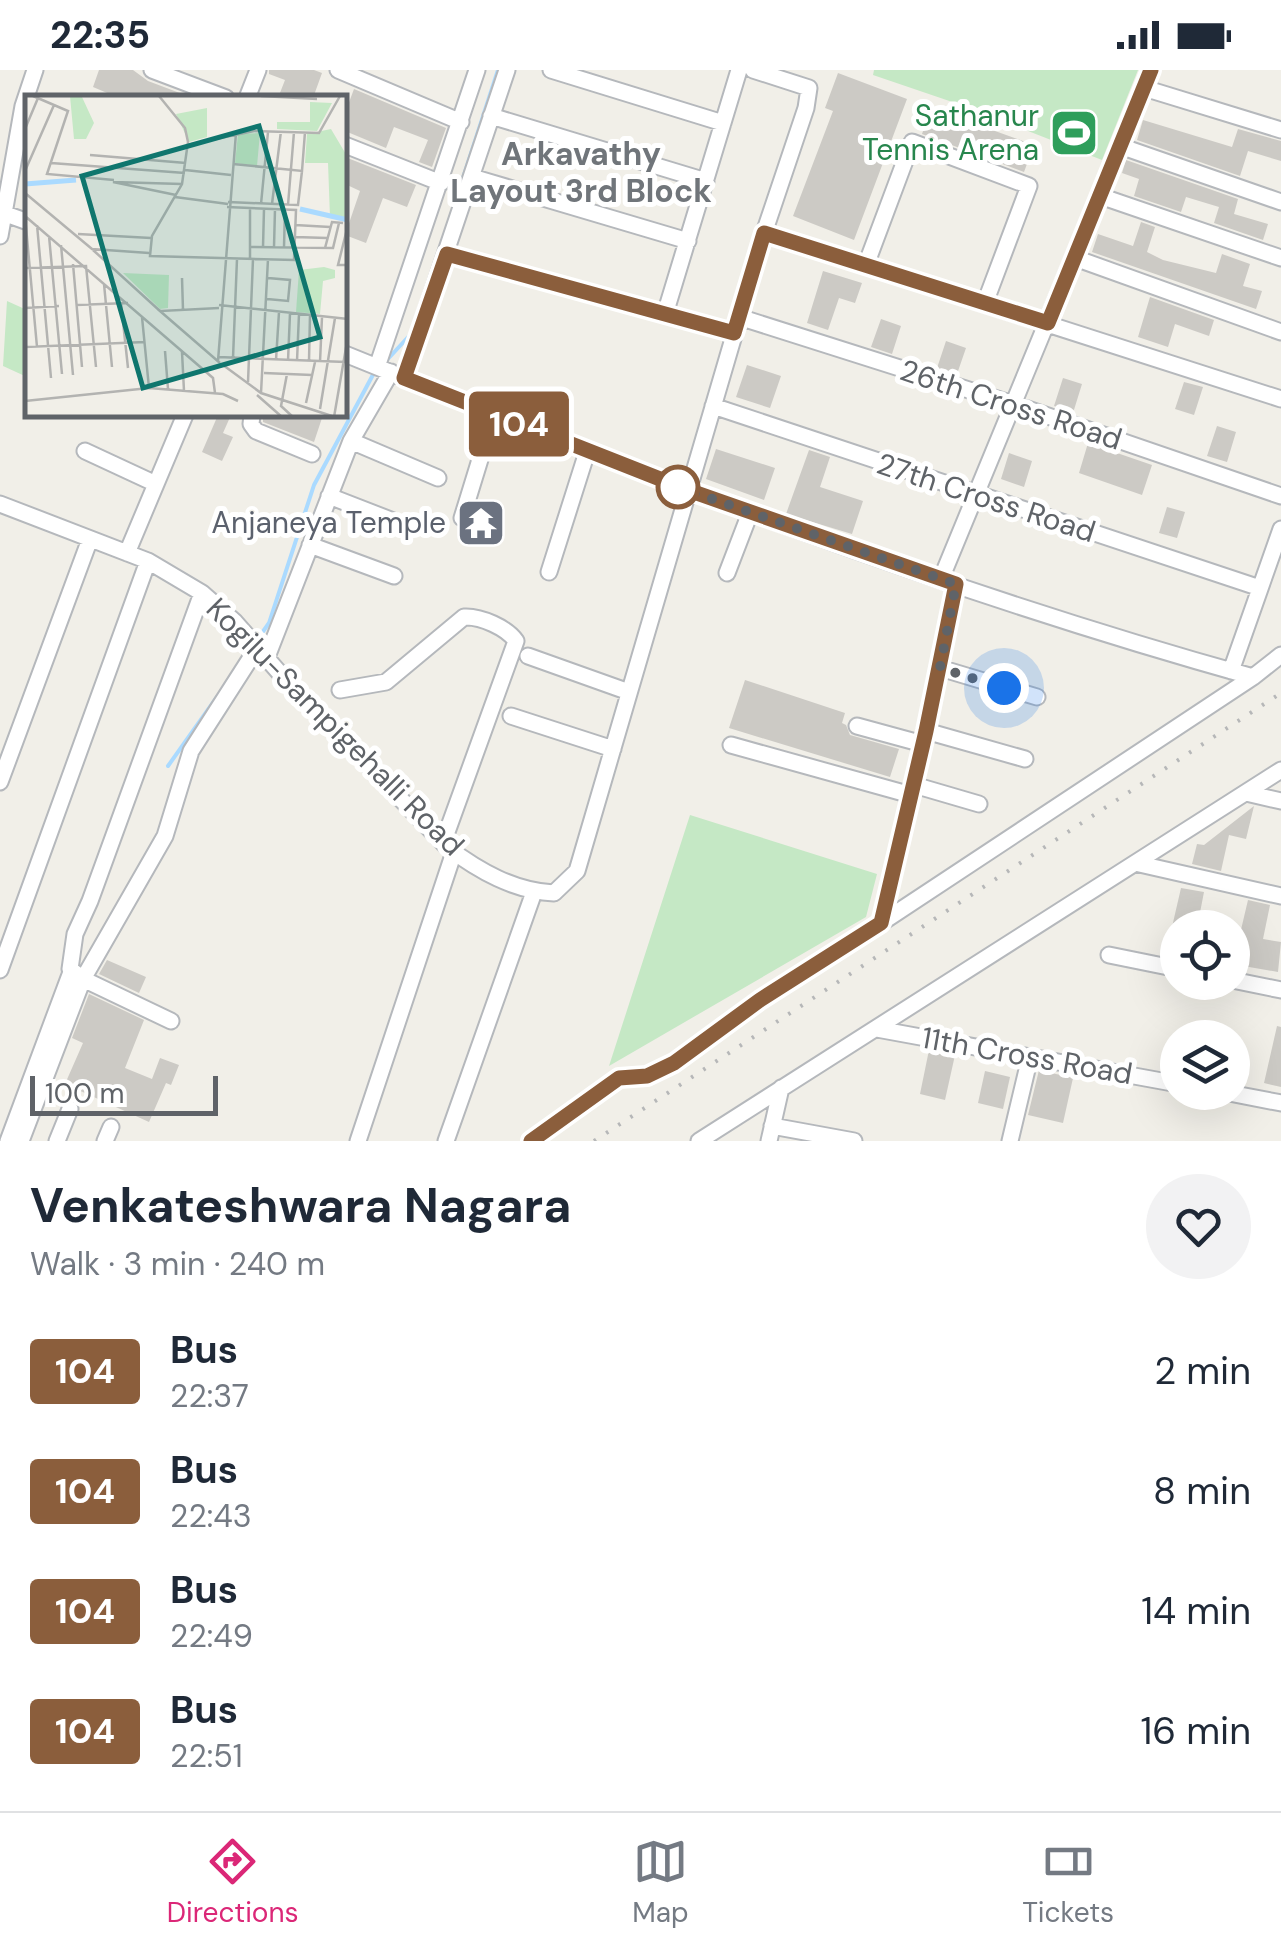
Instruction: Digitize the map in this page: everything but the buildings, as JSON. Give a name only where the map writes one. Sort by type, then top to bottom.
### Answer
[{"type":"street","points":[[27,95],[35,70]]},
{"type":"street","points":[[152,70],[218,95]]},
{"type":"street","points":[[248,95],[258,70]]},
{"type":"street","points":[[338,70],[461,122]]},
{"type":"street","points":[[387,371],[440,183],[478,70]]},
{"type":"street","points":[[8,1141],[77,975],[164,836],[191,751],[258,648],[310,545],[351,440],[447,254],[507,70]]},
{"type":"street","points":[[551,70],[723,123]]},
{"type":"street","points":[[664,314],[739,70]]},
{"type":"street","points":[[446,1141],[534,892],[554,893],[576,871],[764,233],[806,108],[809,88],[753,70]]},
{"type":"street","points":[[881,923],[940,668],[948,582],[976,495],[1151,70]]},
{"type":"street","points":[[1144,88],[1281,130]]},
{"type":"street","points":[[0,236],[25,103]]},
{"type":"street","points":[[491,116],[706,181]]},
{"type":"street","points":[[866,266],[912,142],[1029,186],[985,303]]},
{"type":"street","points":[[348,146],[440,183]]},
{"type":"street","points":[[1120,146],[1281,202]]},
{"type":"street","points":[[472,177],[688,241]]},
{"type":"street","points":[[1100,196],[1281,258]]},
{"type":"street","points":[[3,213],[25,221]]},
{"type":"street","points":[[764,233],[1281,398]]},
{"type":"street","name":"26th Cross Road","points":[[447,254],[664,314],[737,325],[1013,404],[1281,496]]},
{"type":"street","points":[[1075,258],[1281,332]]},
{"type":"street","points":[[348,355],[688,490],[948,582],[1253,677]]},
{"type":"street","name":"27th Cross Road","points":[[713,406],[1260,588]]},
{"type":"street","points":[[462,518],[494,414]]},
{"type":"street","points":[[127,553],[184,418]]},
{"type":"street","points":[[252,418],[256,431],[312,454]]},
{"type":"street","points":[[351,440],[438,478]]},
{"type":"street","points":[[85,451],[156,484]]},
{"type":"street","points":[[549,572],[588,452]]},
{"type":"street","points":[[329,496],[401,524]]},
{"type":"street","name":"Kogilu-Sampigehalli Road","points":[[0,504],[148,561],[202,593],[449,847],[478,870],[534,892]]},
{"type":"street","points":[[727,573],[750,512]]},
{"type":"street","points":[[1231,671],[1281,529]]},
{"type":"street","points":[[0,782],[90,539]]},
{"type":"street","points":[[310,545],[394,576]]},
{"type":"street","points":[[0,970],[148,561]]},
{"type":"street","points":[[22,1141],[77,975],[75,934],[202,593]]},
{"type":"street","points":[[340,690],[386,682],[464,617],[474,616],[516,641],[358,1141]]},
{"type":"street","points":[[531,1141],[619,1078],[647,1076],[674,1063],[760,1000],[1281,655]]},
{"type":"street","points":[[528,656],[629,692]]},
{"type":"street","points":[[940,668],[1037,697]]},
{"type":"street","points":[[511,716],[613,750]]},
{"type":"street","points":[[856,726],[1024,759]]},
{"type":"street","points":[[730,746],[979,804]]},
{"type":"street","points":[[698,1141],[1281,770]]},
{"type":"street","points":[[1246,793],[1281,801]]},
{"type":"street","points":[[1135,863],[1281,896]]},
{"type":"street","points":[[1109,955],[1160,965]]},
{"type":"street","points":[[77,975],[172,1021]]},
{"type":"street","points":[[1250,984],[1281,990]]},
{"type":"street","name":"11th Cross Road","points":[[877,1029],[1160,1081]]},
{"type":"street","points":[[1010,1141],[1030,1057]]},
{"type":"street","points":[[782,1088],[771,1134],[854,1141]]},
{"type":"street","points":[[1250,1097],[1281,1103]]},
{"type":"street","points":[[56,1141],[70,1109]]},
{"type":"green space","name":"Sathanur Tennis Arena","points":[[874,70],[1138,70],[1102,160],[873,75]]},
{"type":"green space","points":[[7,301],[25,309],[25,376],[3,366]]},
{"type":"green space","points":[[690,815],[877,874],[866,917],[609,1066]]},
{"type":"waterway","points":[[461,184],[498,70]]},
{"type":"waterway","points":[[386,361],[410,335]]},
{"type":"waterway","points":[[257,640],[269,623],[314,485],[375,371]]},
{"type":"waterway","points":[[168,766],[217,697]]},
{"type":"railway","points":[[594,1141],[1281,693]]},
{"type":"bus line","name":"104","points":[[531,1141],[619,1078],[647,1076],[674,1063],[760,1000],[881,923],[956,584],[688,490],[404,378],[447,254],[734,333],[764,233],[1048,323],[1151,70]]},
{"type":"place","name":"Sathanur Tennis Arena","points":[[1074,133]]},
{"type":"place","name":"Anjaneya Temple","points":[[481,523]]},
{"type":"district","name":"Arkavathy Layout 3rd Block","points":[[581,172]]},
{"type":"route","points":[[678,487],[956,584],[940,668],[1004,688]]}]
